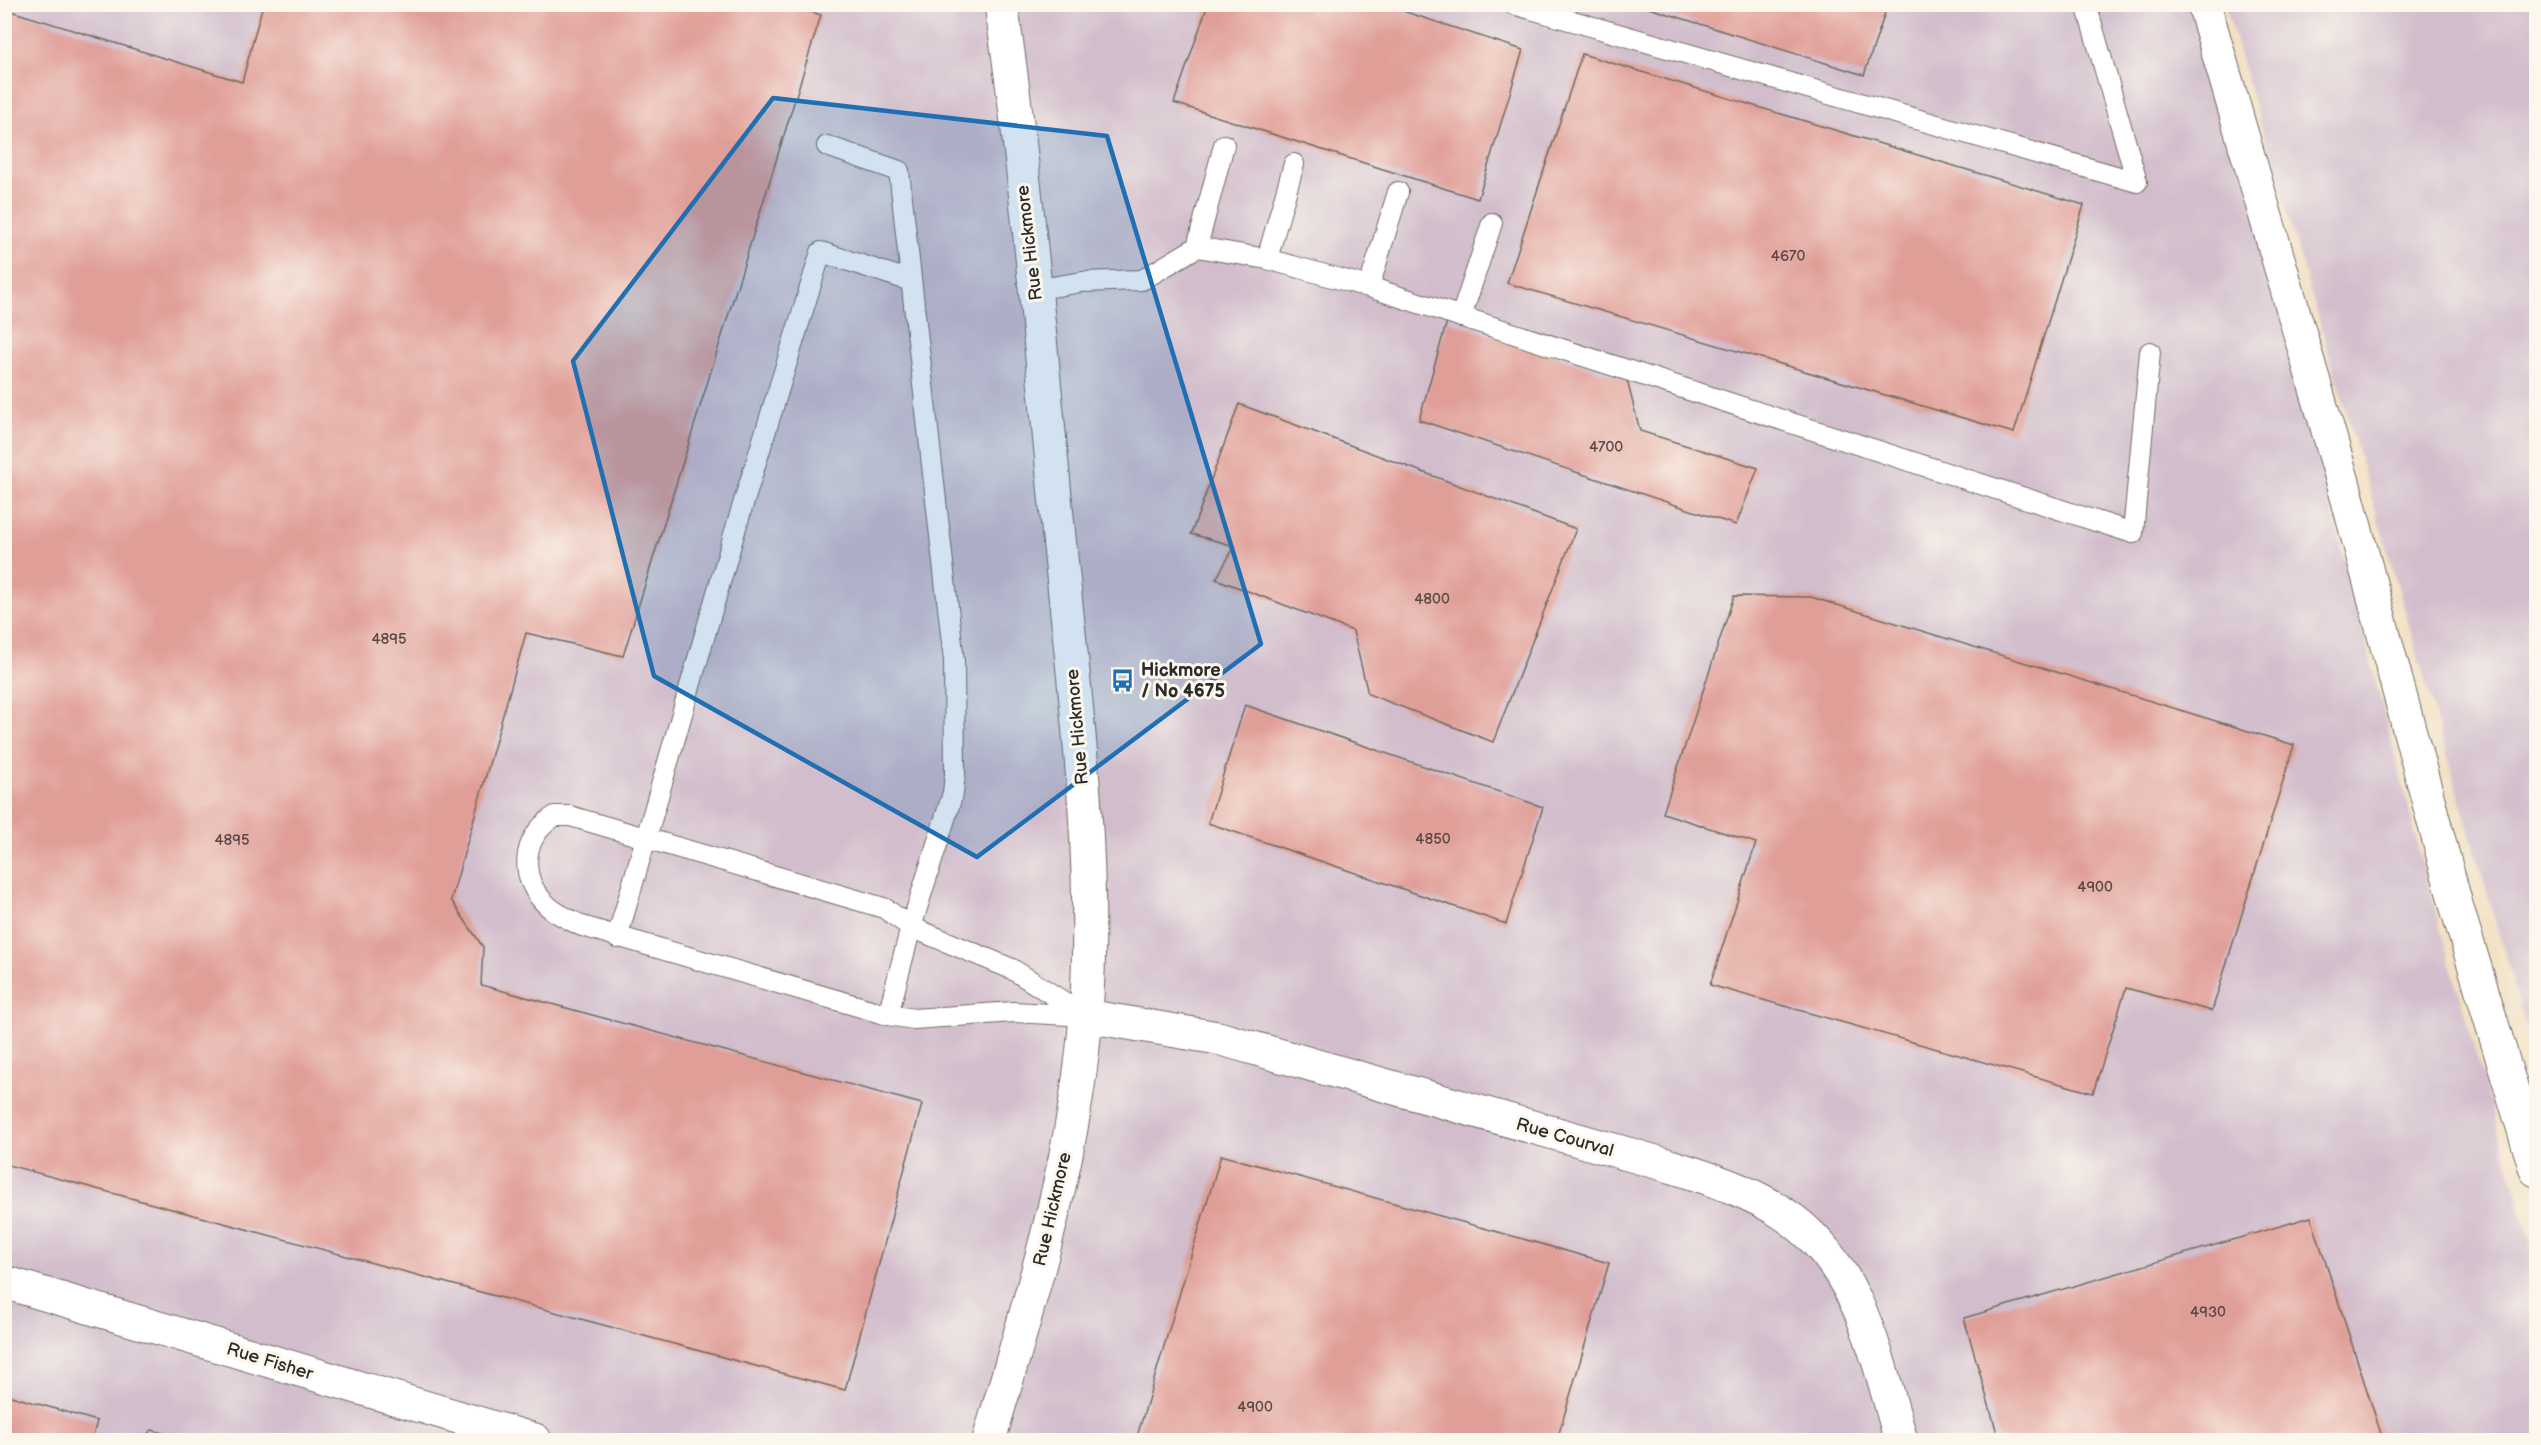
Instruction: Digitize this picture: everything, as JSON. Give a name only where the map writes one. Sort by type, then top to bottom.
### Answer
[{"type":"street","name":"Rue Hickmore","points":[[989,1440],[1059,1187],[1078,1079],[1086,1016],[1088,940],[1083,793],[1034,290],[1001,4]]},
{"type":"street","points":[[2204,4],[2343,483],[2457,908],[2536,1170]]},
{"type":"street","name":"Rue Courval","points":[[1086,1016],[1218,1038],[1670,1166],[1710,1179],[1765,1203],[1785,1214],[1808,1233],[1830,1256],[1846,1280],[1867,1326],[1901,1440]]},
{"type":"street","name":"Rue Fisher","points":[[4,1282],[535,1440]]},
{"type":"lane","points":[[1513,4],[2138,182],[2086,4]]},
{"type":"lane","points":[[1197,247],[1224,145]]},
{"type":"lane","points":[[827,146],[899,171],[954,661],[955,774],[953,793],[911,927],[888,1015]]},
{"type":"lane","points":[[1267,259],[1294,164]]},
{"type":"lane","points":[[1369,287],[1398,192]]},
{"type":"lane","points":[[1461,317],[1492,223]]},
{"type":"lane","points":[[1034,290],[1083,282],[1142,280],[1197,247],[1267,259],[1369,287],[2133,533],[2150,352]]},
{"type":"lane","points":[[617,938],[736,524],[821,252],[911,281]]},
{"type":"lane","points":[[555,816],[570,816],[884,908],[911,927],[1012,969],[1086,1016],[1014,1012],[914,1019],[888,1015],[617,938],[582,926],[549,907],[537,893],[529,873],[527,856],[531,838],[541,825],[555,816]]},
{"type":"highlighted area","points":[[773,98],[1107,136],[1261,644],[977,857],[654,676],[573,361]]},
{"type":"shaded area","points":[[5,5],[2202,5],[2436,915],[2536,1262],[2536,1440],[5,1440]]},
{"type":"shaded area","points":[[2225,5],[2536,5],[2536,1061],[2381,529]]},
{"type":"building","points":[[263,4],[785,4],[821,15],[623,656],[526,633],[451,900],[483,947],[481,985],[922,1104],[845,1390],[4,1164],[4,9],[242,82]]},
{"type":"building","points":[[1208,4],[1381,4],[1523,50],[1478,199],[1174,103]]},
{"type":"building","points":[[1636,4],[1888,4],[1864,75]]},
{"type":"building","points":[[1582,54],[2084,205],[2014,433],[1507,283]]},
{"type":"building","points":[[1447,321],[1627,380],[1640,431],[1758,468],[1736,525],[1419,420]]},
{"type":"building","points":[[1239,404],[1576,529],[1493,742],[1368,694],[1353,631],[1216,579],[1235,546],[1191,534]]},
{"type":"building","points":[[1734,596],[1811,597],[2294,745],[2212,1011],[2126,988],[2093,1093],[1710,985],[1756,843],[1663,813]]},
{"type":"building","points":[[1245,705],[1543,807],[1506,924],[1208,823]]},
{"type":"building","points":[[1221,1155],[1609,1263],[1557,1440],[1136,1440]]},
{"type":"building","points":[[2311,1217],[2383,1440],[1999,1440],[1964,1318]]},
{"type":"building","points":[[4,1394],[97,1421],[92,1440],[4,1440]]},
{"type":"building","points":[[152,1430],[188,1440],[140,1440]]},
{"type":"place","name":"Hickmore / No 4675","points":[[1123,680]]}]
